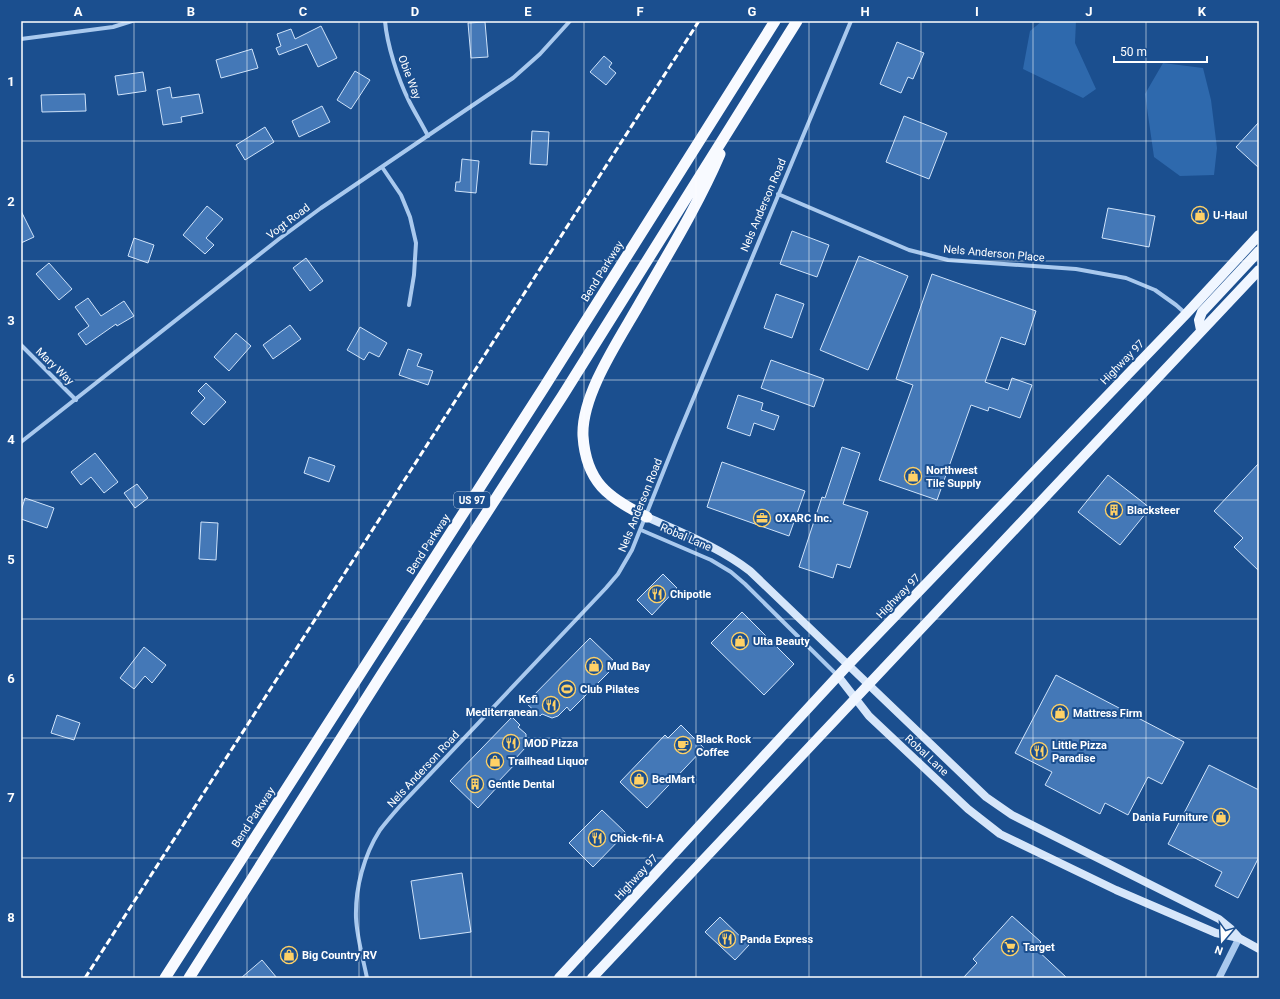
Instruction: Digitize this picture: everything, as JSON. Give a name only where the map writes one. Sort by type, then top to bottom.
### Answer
[{"type":"highway","name":"Bend Parkway","points":[[165,978],[547,382],[775,21]]},
{"type":"highway","name":"US 97","points":[[188,978],[563,395],[797,21]]},
{"type":"highway","points":[[647,517],[627,507],[608,494],[602,488],[589,466],[583,435],[587,405],[602,371],[706,187],[736,118]]},
{"type":"main road","name":"Highway 97","points":[[559,978],[848,665],[1186,314],[1259,235]]},
{"type":"main road","points":[[1201,330],[1199,320],[1202,312],[1259,251]]},
{"type":"main road","points":[[592,978],[1259,270]]},
{"type":"main road","name":"Robal Lane","points":[[647,517],[717,549],[739,563],[766,585],[986,797],[999,807],[1219,919],[1239,938]]},
{"type":"main road","name":"Robal Lane","points":[[838,676],[869,716],[963,804],[1000,834],[1116,890],[1216,933],[1239,938],[1259,949]]},
{"type":"street","points":[[21,39],[113,27],[132,21]]},
{"type":"street","name":"Obie Way","points":[[385,21],[386,34],[392,55],[408,100],[428,136]]},
{"type":"street","name":"Vogt Road","points":[[21,442],[279,239],[321,208],[513,78],[540,54],[570,21]]},
{"type":"street","name":"Nels Anderson Road","points":[[367,978],[356,917],[359,883],[370,847],[381,829],[405,801],[606,588],[630,556],[647,517],[676,440],[851,21]]},
{"type":"street","points":[[382,167],[401,195],[410,217],[416,243],[414,275],[409,305]]},
{"type":"street","name":"Nels Anderson Place","points":[[778,194],[909,250],[948,260],[1076,269],[1126,278],[1155,290],[1186,314]]},
{"type":"street","name":"Mary Way","points":[[21,346],[76,400]]},
{"type":"street","name":"Robal Lane","points":[[641,530],[712,560],[731,572],[838,676]]},
{"type":"street","points":[[1219,978],[1239,938]]},
{"type":"shaded area","points":[[1042,21],[1076,21],[1075,43],[1096,89],[1083,98],[1023,69],[1030,31]]},
{"type":"shaded area","points":[[1163,63],[1203,68],[1211,100],[1217,148],[1214,175],[1180,176],[1154,157],[1145,94]]},
{"type":"building","points":[[485,22],[488,57],[471,58],[468,23]]},
{"type":"building","points":[[321,26],[337,58],[318,67],[307,44],[279,55],[276,48],[281,46],[277,34],[291,29],[295,39]]},
{"type":"building","points":[[897,42],[924,53],[913,79],[908,77],[901,93],[880,84]]},
{"type":"building","points":[[252,49],[258,68],[221,78],[216,60]]},
{"type":"building","points":[[604,56],[612,63],[609,67],[616,73],[606,85],[590,72]]},
{"type":"building","points":[[355,71],[370,80],[351,109],[337,100]]},
{"type":"building","points":[[143,72],[146,91],[118,95],[115,76]]},
{"type":"building","points":[[170,87],[172,98],[199,94],[203,113],[181,117],[182,122],[163,125],[157,90]]},
{"type":"building","points":[[85,94],[86,111],[42,112],[41,95]]},
{"type":"building","points":[[322,106],[330,122],[299,137],[292,121]]},
{"type":"building","points":[[904,116],[947,133],[929,179],[886,162]]},
{"type":"building","points":[[1259,122],[1259,168],[1236,147]]},
{"type":"building","points":[[265,127],[274,142],[245,160],[236,145]]},
{"type":"building","points":[[532,131],[549,132],[547,165],[530,164]]},
{"type":"building","points":[[462,159],[479,161],[476,193],[455,191],[456,182],[460,182]]},
{"type":"building","points":[[207,206],[223,219],[206,238],[214,245],[205,254],[183,235]]},
{"type":"building","points":[[1108,208],[1155,216],[1149,247],[1102,238]]},
{"type":"building","points":[[21,211],[34,237],[21,243]]},
{"type":"building","points":[[792,231],[829,245],[817,277],[780,264]]},
{"type":"building","points":[[134,238],[154,245],[148,263],[128,256]]},
{"type":"building","points":[[859,256],[908,276],[868,370],[820,350]]},
{"type":"building","points":[[306,258],[323,281],[310,291],[293,268]]},
{"type":"building","points":[[49,263],[72,289],[59,300],[36,274]]},
{"type":"building","points":[[932,274],[1036,311],[1025,345],[1001,337],[985,382],[1008,390],[1012,378],[1032,385],[1020,418],[989,407],[988,411],[971,405],[937,500],[879,480],[913,385],[896,379]]},
{"type":"building","points":[[776,294],[804,304],[792,338],[764,328]]},
{"type":"building","points":[[88,298],[101,316],[124,301],[134,316],[117,326],[116,324],[86,345],[78,334],[89,326],[75,307]]},
{"type":"building","points":[[290,325],[301,339],[273,359],[263,345]]},
{"type":"building","points":[[360,327],[387,343],[379,357],[369,352],[364,360],[347,350]]},
{"type":"building","points":[[236,333],[251,346],[229,371],[214,357]]},
{"type":"building","points":[[408,349],[422,354],[417,366],[433,371],[428,385],[399,375]]},
{"type":"building","points":[[771,360],[824,379],[814,407],[761,388]]},
{"type":"building","points":[[206,383],[226,402],[204,425],[191,413],[205,398],[198,391]]},
{"type":"building","points":[[738,395],[763,403],[761,410],[779,416],[774,430],[754,423],[750,436],[727,428]]},
{"type":"building","points":[[842,447],[860,453],[843,504],[868,512],[850,568],[837,564],[833,578],[799,567],[822,497],[825,498]]},
{"type":"building","points":[[95,453],[118,482],[104,493],[91,477],[81,485],[71,472]]},
{"type":"building","points":[[309,457],[335,466],[329,482],[304,473]]},
{"type":"building","points":[[722,462],[805,491],[789,536],[707,507]]},
{"type":"building","points":[[1259,463],[1259,571],[1234,547],[1243,538],[1214,511]]},
{"type":"building","name":"Blacksteer","points":[[1108,475],[1150,508],[1120,545],[1078,512]]},
{"type":"building","points":[[137,484],[148,498],[135,508],[124,493]]},
{"type":"building","points":[[25,498],[54,508],[47,528],[21,519],[21,511]]},
{"type":"building","points":[[201,522],[218,523],[216,560],[199,559]]},
{"type":"building","name":"Chipotle","points":[[663,574],[677,588],[652,615],[637,600]]},
{"type":"building","points":[[742,612],[794,664],[764,695],[711,643]]},
{"type":"building","points":[[590,638],[617,664],[570,711],[567,707],[558,716],[552,718],[542,714],[540,716],[526,703]]},
{"type":"building","points":[[144,647],[166,665],[152,683],[145,676],[134,689],[120,678]]},
{"type":"building","points":[[1056,675],[1184,742],[1162,784],[1148,777],[1128,815],[1105,803],[1100,814],[1045,785],[1052,772],[1015,753]]},
{"type":"building","points":[[57,715],[80,723],[74,740],[51,733]]},
{"type":"building","points":[[512,717],[520,725],[518,727],[526,734],[526,747],[514,760],[517,762],[497,783],[499,785],[478,808],[450,781]]},
{"type":"building","points":[[681,725],[704,748],[647,808],[620,782],[665,735],[668,738]]},
{"type":"building","name":"Dania Furniture","points":[[1209,765],[1259,790],[1259,857],[1238,898],[1215,886],[1222,872],[1168,844]]},
{"type":"building","name":"Chick-fil-A","points":[[602,810],[626,833],[593,867],[569,843]]},
{"type":"building","points":[[462,873],[471,932],[420,939],[411,881]]},
{"type":"building","name":"Target","points":[[1012,916],[1041,942],[1035,948],[1067,978],[963,978],[977,963],[973,959]]},
{"type":"building","name":"Panda Express","points":[[720,917],[749,945],[735,960],[705,932]]},
{"type":"building","points":[[262,960],[277,978],[241,978]]},
{"type":"railway","points":[[85,978],[699,21]]},
{"type":"place","name":"U-Haul","points":[[1200,215]]},
{"type":"place","name":"Northwest Tile Supply","points":[[913,476]]},
{"type":"place","name":"Blacksteer","points":[[1114,510]]},
{"type":"place","name":"OXARC Inc.","points":[[762,518]]},
{"type":"place","name":"Chipotle","points":[[657,594]]},
{"type":"place","name":"Ulta Beauty","points":[[740,641]]},
{"type":"place","name":"Mud Bay","points":[[594,666]]},
{"type":"place","name":"Club Pilates","points":[[567,689]]},
{"type":"place","name":"Kefi Mediterranean","points":[[551,705]]},
{"type":"place","name":"Mattress Firm","points":[[1060,713]]},
{"type":"place","name":"MOD Pizza","points":[[511,743]]},
{"type":"place","name":"Black Rock Coffee","points":[[683,745]]},
{"type":"place","name":"Little Pizza Paradise","points":[[1039,751]]},
{"type":"place","name":"Trailhead Liquor","points":[[495,761]]},
{"type":"place","name":"BedMart","points":[[639,779]]},
{"type":"place","name":"Gentle Dental","points":[[475,784]]},
{"type":"place","name":"Dania Furniture","points":[[1221,817]]},
{"type":"place","name":"Chick-fil-A","points":[[597,838]]},
{"type":"place","name":"Panda Express","points":[[727,939]]},
{"type":"place","name":"Target","points":[[1010,947]]},
{"type":"place","name":"Big Country RV","points":[[289,955]]}]
